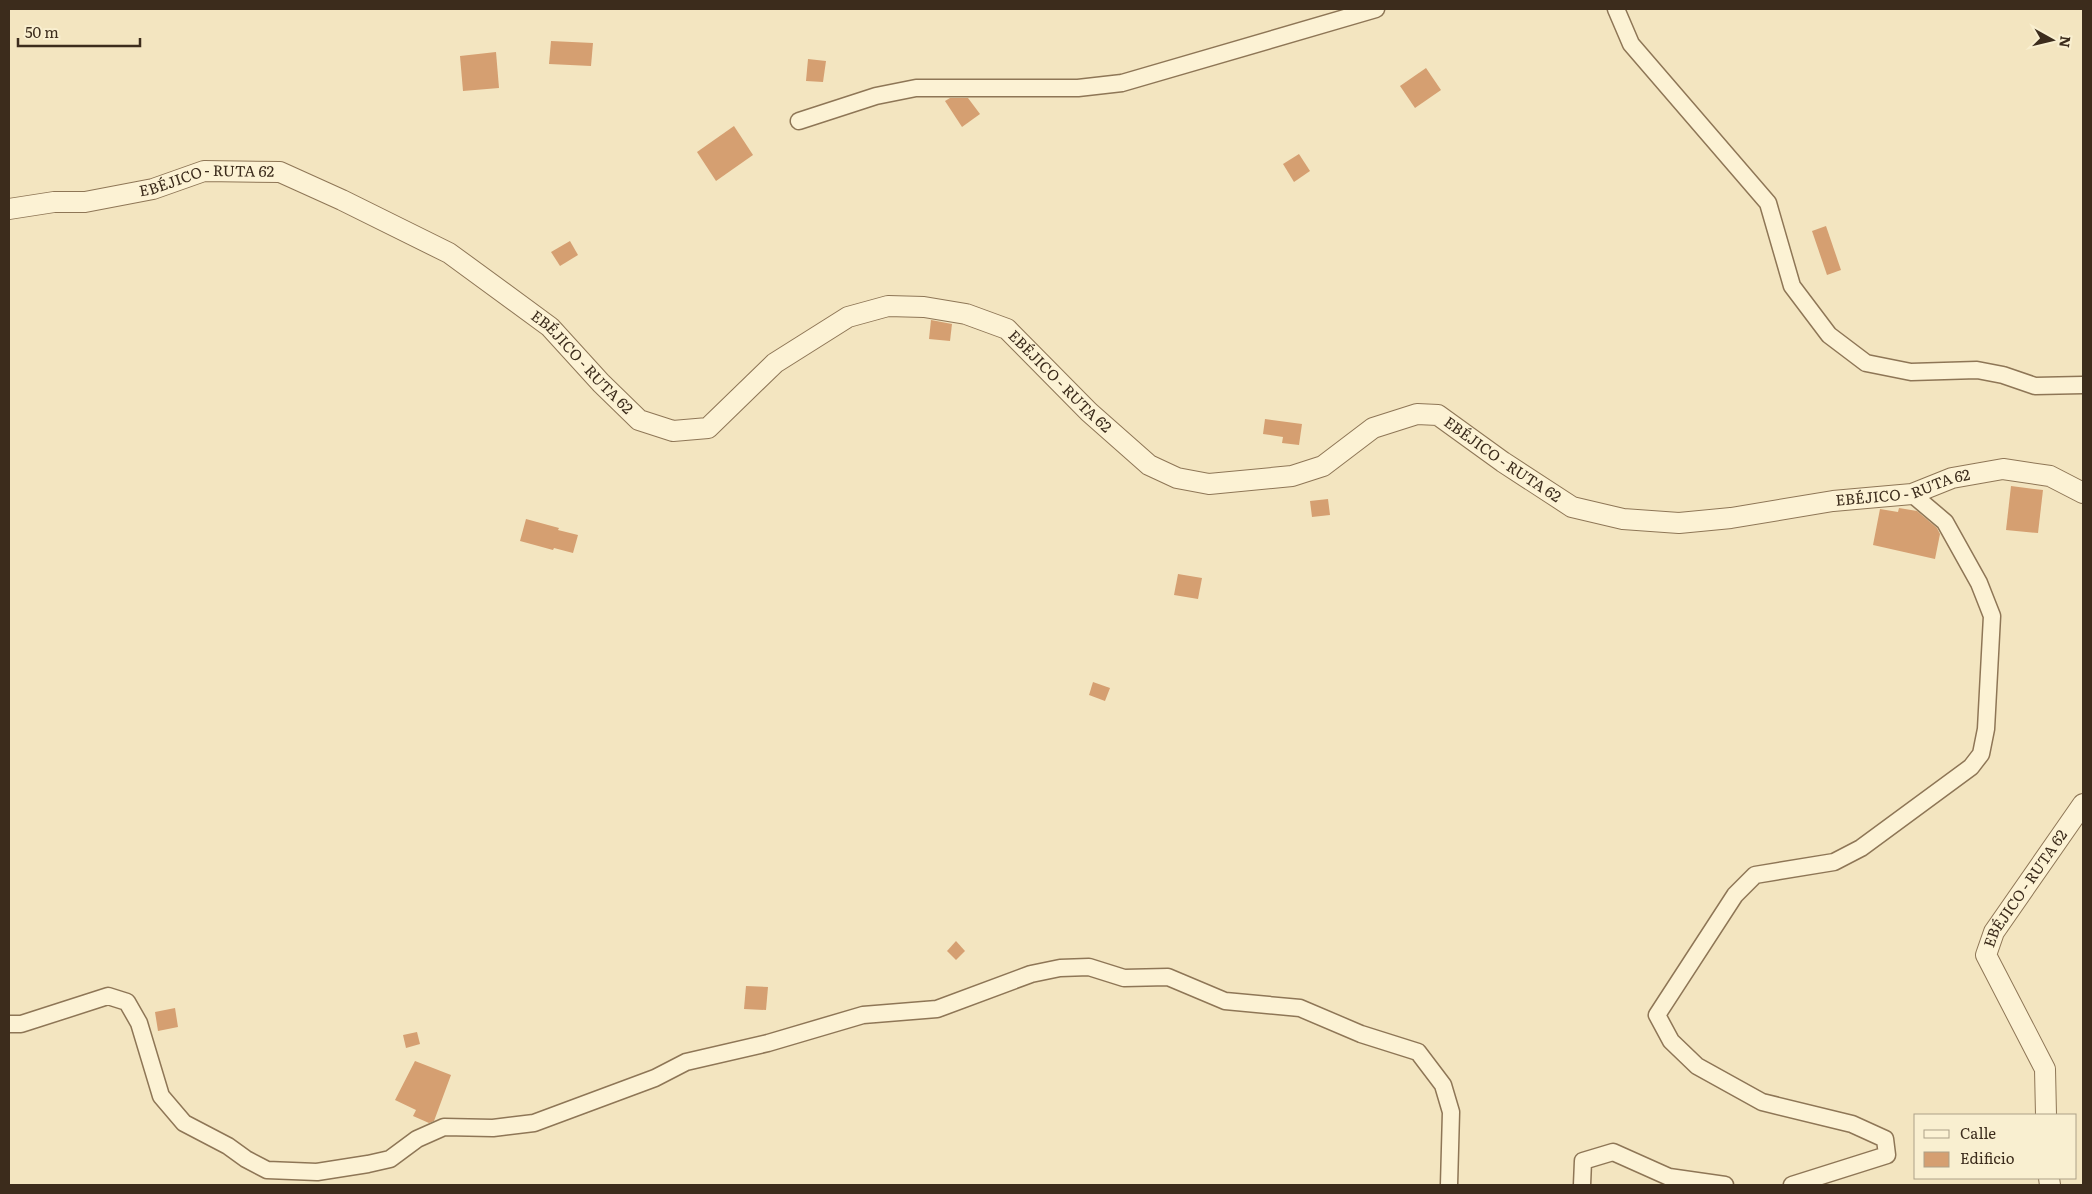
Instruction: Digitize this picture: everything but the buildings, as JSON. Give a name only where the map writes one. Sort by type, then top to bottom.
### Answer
[{"type":"street","points":[[799,122],[876,96],[916,88],[1078,88],[1122,83],[1376,9]]},
{"type":"street","points":[[1616,9],[1630,44],[1768,203],[1792,286],[1829,335],[1866,363],[1911,372],[1977,370],[2004,375],[2035,386],[2083,385]]},
{"type":"street","name":"EBÉJICO - RUTA 62","points":[[9,209],[54,202],[85,202],[154,190],[204,171],[280,172],[342,200],[449,254],[550,327],[601,383],[639,420],[673,431],[708,428],[775,363],[848,317],[888,306],[924,307],[966,314],[1007,329],[1089,412],[1149,464],[1177,478],[1209,484],[1292,476],[1323,466],[1373,428],[1417,414],[1438,415],[1503,462],[1572,507],[1622,519],[1679,523],[1731,518],[1833,501],[1912,494],[1952,478],[2003,469],[2050,476],[2083,493]]},
{"type":"street","points":[[1792,1185],[1887,1155],[1885,1139],[1852,1124],[1762,1102],[1697,1066],[1671,1041],[1657,1015],[1735,895],[1755,875],[1834,862],[1861,848],[1971,767],[1981,754],[1986,729],[1992,616],[1979,583],[1946,522],[1912,494]]},
{"type":"street","name":"EBÉJICO - RUTA 62","points":[[2046,1114],[2045,1069],[1986,955],[1994,932],[2083,804]]},
{"type":"street","points":[[9,1024],[21,1024],[108,996],[127,1002],[139,1023],[161,1096],[184,1123],[228,1146],[246,1160],[267,1170],[317,1172],[390,1159],[417,1139],[444,1127],[493,1128],[534,1123],[655,1078],[686,1062],[768,1043],[863,1015],[937,1009],[1031,974],[1060,968],[1089,967],[1124,978],[1168,977],[1225,1001],[1300,1008],[1361,1034],[1418,1052],[1442,1086],[1451,1112],[1449,1185]]},
{"type":"street","points":[[1582,1185],[1584,1161],[1613,1152],[1669,1177],[1725,1185]]}]
